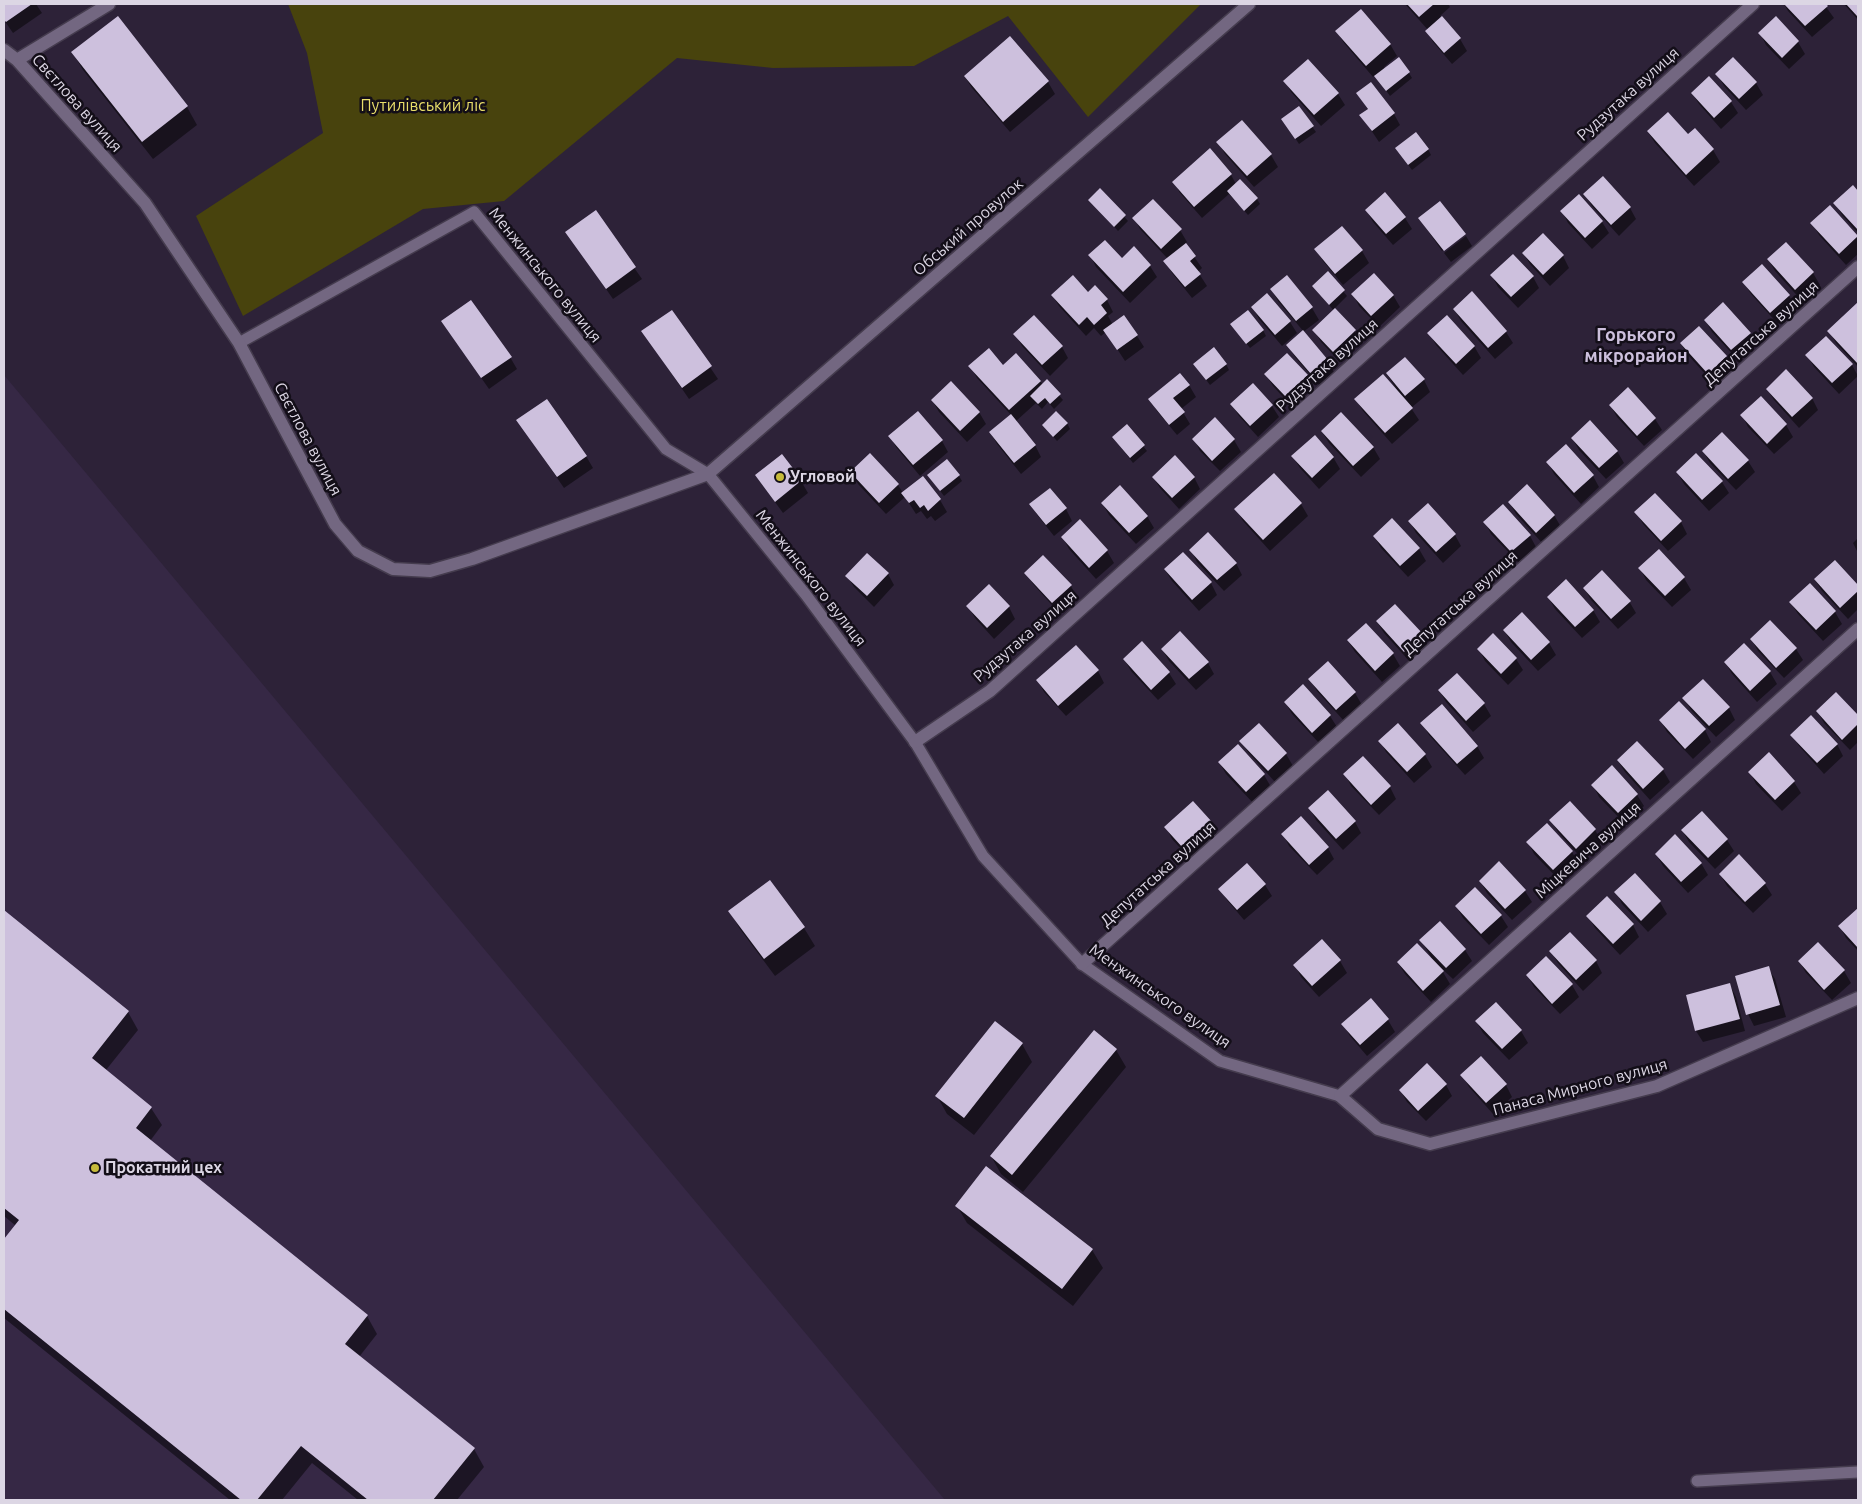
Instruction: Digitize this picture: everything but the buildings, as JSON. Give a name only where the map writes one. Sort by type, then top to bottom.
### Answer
[{"type":"street","points":[[17,60],[109,4]]},
{"type":"street","name":"Обський провулок","points":[[708,474],[1249,4]]},
{"type":"street","name":"Рудзутака вулиця","points":[[915,742],[990,691],[1752,4]]},
{"type":"street","name":"Свєтлова вулиця","points":[[4,50],[17,60],[145,203],[239,342],[335,524],[358,551],[393,569],[430,571],[472,559],[708,474]]},
{"type":"street","name":"Депутатська вулиця","points":[[1082,964],[1858,267]]},
{"type":"street","name":"Міцкевича вулиця","points":[[1340,1096],[1858,629]]},
{"type":"street","name":"Панаса Мирного вулиця","points":[[1340,1096],[1378,1129],[1430,1144],[1657,1086],[1858,998]]},
{"type":"lane","name":"Менжинського вулиця","points":[[239,342],[474,212],[666,449],[708,474],[806,595],[915,742],[983,856],[1082,964],[1220,1061],[1340,1096]]},
{"type":"lane","points":[[1697,1481],[1858,1472]]},
{"type":"shaded area","points":[[4,375],[945,1500],[4,1500]]},
{"type":"green space","name":"Путилівський ліс","points":[[288,4],[1201,4],[1088,117],[1008,16],[914,66],[773,68],[677,58],[504,201],[423,209],[243,316],[196,216],[323,133],[307,53]]},
{"type":"place","name":"Угловой","points":[[780,477]]},
{"type":"place","name":"Прокатний цех","points":[[95,1168]]},
{"type":"district","name":"Горького мікрорайон","points":[[1636,345]]}]
